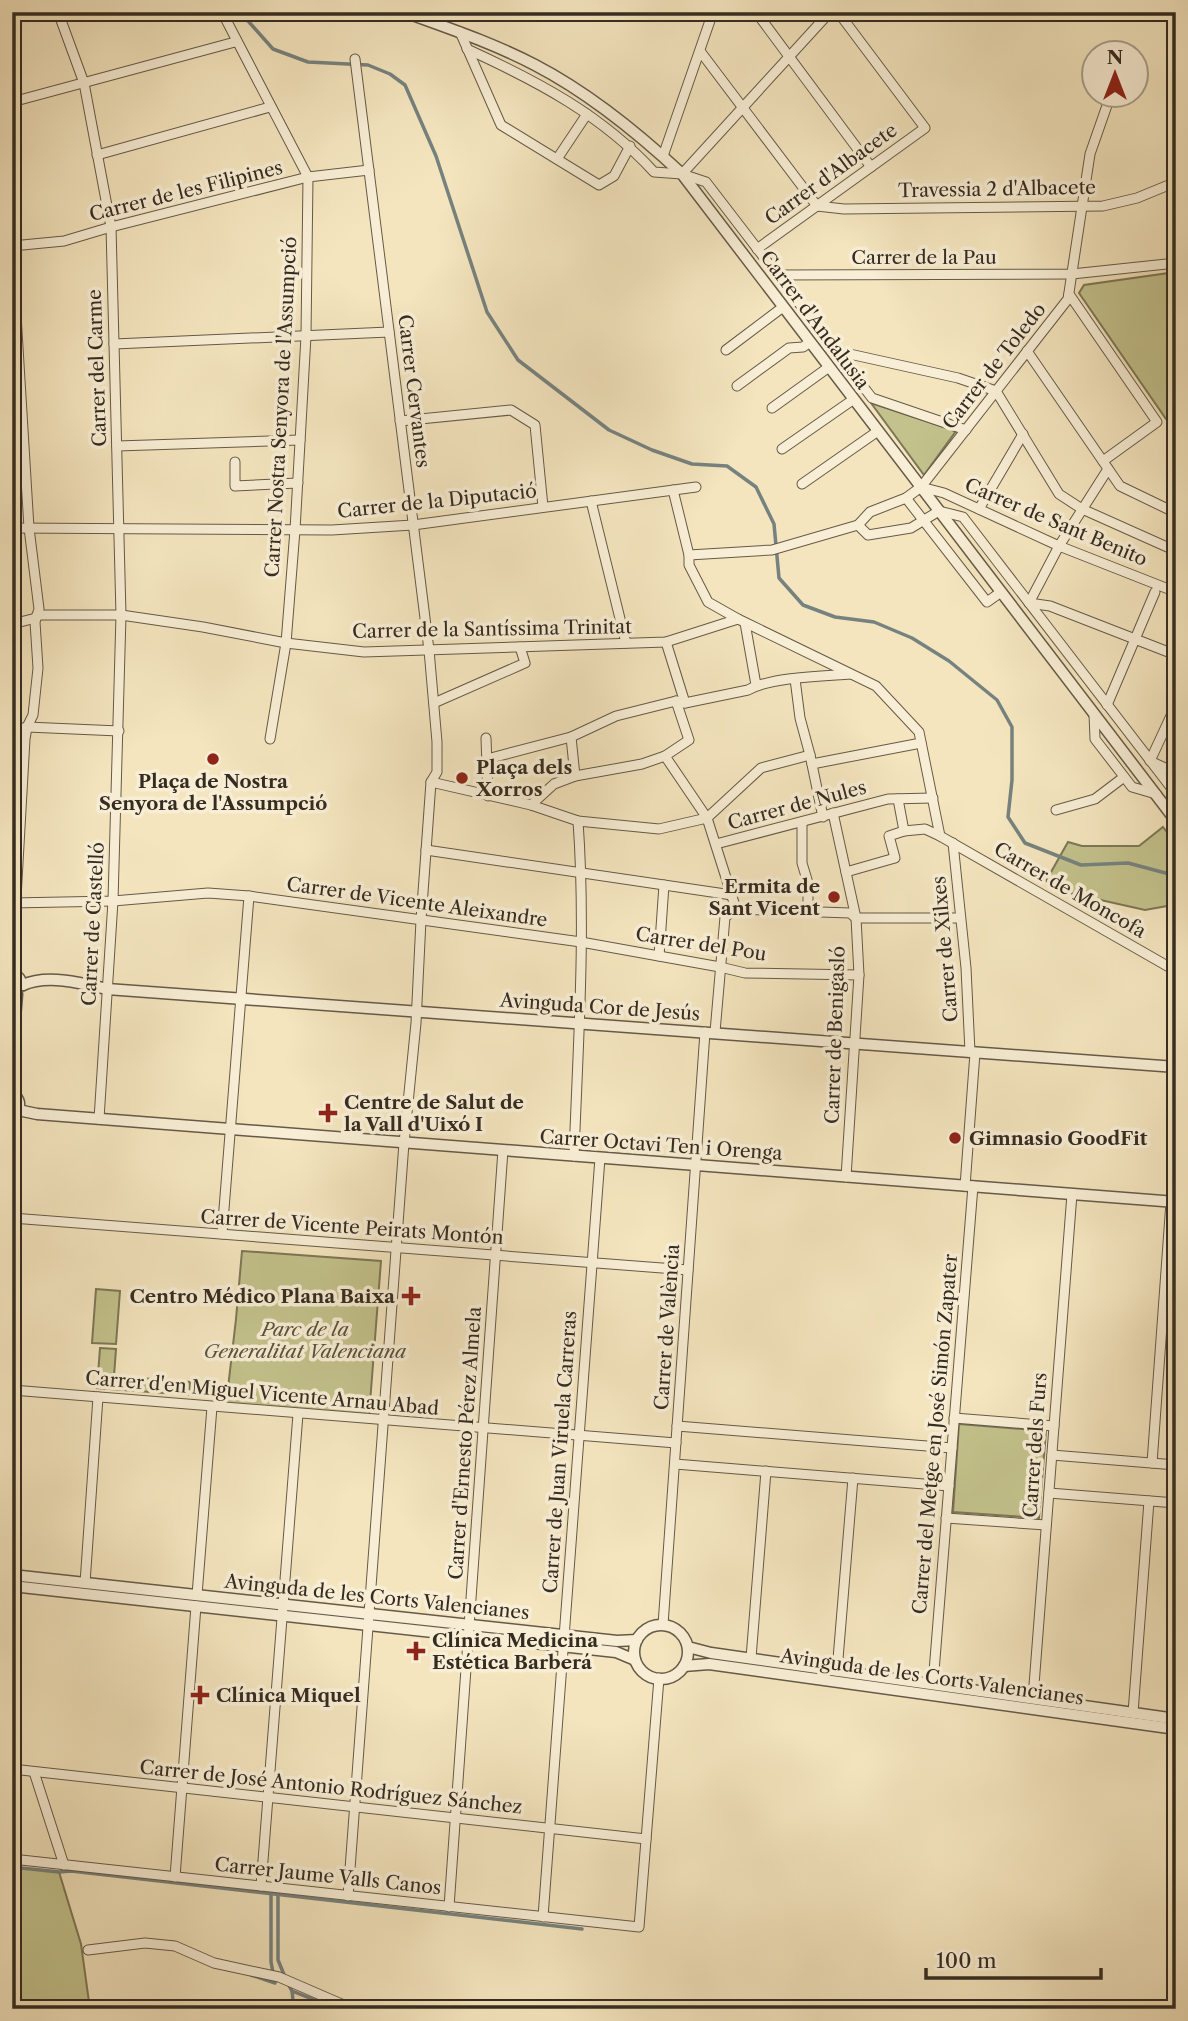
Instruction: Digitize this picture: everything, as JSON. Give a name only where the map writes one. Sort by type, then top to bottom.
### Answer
[{"type":"street","name":"Carrer del Carme","points":[[58,12],[84,83],[111,227],[121,615],[119,731]]},
{"type":"street","name":"Carrer Nostra Senyora de l'Assumpció","points":[[222,12],[235,42],[308,177],[306,336],[295,530],[286,643],[270,739]]},
{"type":"street","name":"Carrer d'Andalusia","points":[[404,12],[460,32],[534,64],[588,97],[639,135],[682,174],[1176,821]]},
{"type":"street","points":[[663,156],[713,12]]},
{"type":"street","points":[[755,12],[871,167]]},
{"type":"street","points":[[682,174],[830,12]]},
{"type":"street","name":"Carrer d'Albacete","points":[[757,249],[925,128],[838,12]]},
{"type":"street","points":[[460,32],[501,125],[599,185],[614,176],[630,146]]},
{"type":"street","points":[[12,102],[235,42]]},
{"type":"street","name":"Carrer d'Andalusia","points":[[467,49],[532,79],[587,114],[630,146],[654,172],[682,174],[706,182],[872,398],[966,430]]},
{"type":"street","points":[[700,51],[817,206]]},
{"type":"street","name":"Carrer Cervantes","points":[[355,59],[429,650],[437,742],[437,772],[431,782]]},
{"type":"street","points":[[97,155],[270,107]]},
{"type":"street","name":"Carrer de Toledo","points":[[921,487],[1068,299],[1090,154],[1106,108]]},
{"type":"street","points":[[557,159],[587,114]]},
{"type":"street","name":"Carrer de les Filipines","points":[[12,247],[64,242],[111,227],[308,177],[369,170]]},
{"type":"street","name":"Travessia 2 d'Albacete","points":[[817,206],[844,209],[1102,206],[1137,198],[1175,182]]},
{"type":"street","points":[[12,247],[29,528],[39,609],[38,668],[33,715],[27,727],[12,969]]},
{"type":"street","name":"Carrer de la Pau","points":[[777,275],[1072,274],[1176,263]]},
{"type":"street","points":[[1069,294],[1157,422],[1106,465],[1029,603],[1050,606],[1176,655]]},
{"type":"street","points":[[726,350],[783,307]]},
{"type":"street","points":[[114,344],[389,332]]},
{"type":"street","points":[[737,386],[789,348],[803,347],[810,342]]},
{"type":"street","points":[[836,351],[958,378],[996,391],[1059,494],[1083,509],[1176,551]]},
{"type":"street","points":[[1027,351],[1120,486],[1176,513]]},
{"type":"street","points":[[772,408],[830,368]]},
{"type":"street","points":[[782,449],[854,399]]},
{"type":"street","points":[[400,421],[511,410],[535,425],[543,507]]},
{"type":"street","points":[[802,484],[878,431]]},
{"type":"street","points":[[979,509],[1023,434]]},
{"type":"street","points":[[117,446],[300,440]]},
{"type":"street","points":[[235,463],[235,486],[298,483]]},
{"type":"street","name":"Carrer de la Diputació","points":[[12,528],[295,530],[413,525],[696,487]]},
{"type":"street","points":[[689,555],[772,550],[858,526],[870,512],[906,498],[921,487]]},
{"type":"street","name":"Carrer de Sant Benito","points":[[921,487],[944,493],[1059,547],[1176,592]]},
{"type":"street","points":[[348,1896],[404,1143],[416,1023],[431,782],[531,805],[578,821],[659,829],[687,825],[707,818],[761,768],[921,743],[919,732],[876,686],[708,602],[689,565],[673,490]]},
{"type":"street","points":[[906,498],[986,603],[1001,592]]},
{"type":"street","points":[[591,501],[626,643]]},
{"type":"street","points":[[858,526],[868,535],[911,528],[939,510]]},
{"type":"street","name":"Carrer d'Andalusia","points":[[939,510],[963,517],[1176,794]]},
{"type":"street","points":[[936,538],[951,526]]},
{"type":"street","points":[[953,559],[967,547]]},
{"type":"street","points":[[1107,705],[1155,592]]},
{"type":"street","name":"Carrer de la Santíssima Trinitat","points":[[12,624],[37,617],[121,615],[286,643],[365,652],[666,642],[742,621]]},
{"type":"street","points":[[742,621],[752,688]]},
{"type":"street","points":[[531,805],[554,784],[575,776],[642,764],[666,756],[689,740],[666,642]]},
{"type":"street","points":[[434,703],[525,663],[520,647]]},
{"type":"street","points":[[487,759],[571,737],[615,716],[795,679],[851,674]]},
{"type":"street","name":"Carrer de Benigasló","points":[[795,679],[800,718],[846,872],[856,918],[859,975],[846,1177]]},
{"type":"street","points":[[1175,708],[1150,761],[1176,773]]},
{"type":"street","name":"Carrer d'Andalusia","points":[[1094,714],[1095,739],[1124,777],[1132,787],[1156,794]]},
{"type":"street","points":[[12,731],[27,727],[119,731]]},
{"type":"street","name":"Carrer de Castelló","points":[[99,1119],[113,901],[119,731]]},
{"type":"street","points":[[571,737],[575,776]]},
{"type":"street","points":[[486,738],[488,796]]},
{"type":"street","name":"Carrer de Xilxes","points":[[921,743],[947,840],[966,968],[972,1052],[969,1186]]},
{"type":"street","points":[[666,756],[707,818],[736,909],[850,913],[856,918],[960,918]]},
{"type":"street","points":[[1056,810],[1095,799],[1124,777]]},
{"type":"street","name":"Carrer de Nules","points":[[716,844],[893,799],[933,795]]},
{"type":"street","points":[[893,799],[900,833]]},
{"type":"street","points":[[575,1156],[581,943],[578,821]]},
{"type":"street","points":[[802,822],[802,863],[808,883],[808,910]]},
{"type":"street","points":[[846,872],[895,858],[889,836],[925,829],[947,840]]},
{"type":"street","name":"Carrer de Moncofa","points":[[947,840],[1176,971]]},
{"type":"street","points":[[426,850],[732,895]]},
{"type":"street","points":[[659,956],[664,885]]},
{"type":"street","name":"Carrer de Vicente Aleixandre","points":[[15,904],[113,901],[208,893],[249,896],[581,943]]},
{"type":"street","points":[[222,1234],[249,896]]},
{"type":"street","name":"Carrer de València","points":[[663,1625],[696,1165],[725,917],[736,909]]},
{"type":"street","name":"Carrer del Pou","points":[[581,943],[745,973],[859,975]]},
{"type":"street","points":[[12,977],[19,978],[12,1055]]},
{"type":"street","name":"Avinguda Cor de Jesús","points":[[18,991],[34,980],[107,989],[1176,1067]]},
{"type":"street","points":[[12,1093],[18,1097],[20,1104],[15,1113]]},
{"type":"street","name":"Carrer Octavi Ten i Orenga","points":[[15,1113],[1174,1202]]},
{"type":"street","name":"Carrer d'Ernesto Pérez Almela","points":[[449,1907],[503,1150]]},
{"type":"street","name":"Carrer de Juan Viruela Carreras","points":[[543,1917],[600,1158]]},
{"type":"street","name":"Carrer del Metge en José Simón Zapater","points":[[933,1684],[969,1186]]},
{"type":"street","name":"Carrer dels Furs","points":[[1033,1698],[1072,1194]]},
{"type":"street","points":[[1152,1463],[1174,1202]]},
{"type":"street","name":"Carrer de Vicente Peirats Montón","points":[[12,1218],[688,1270]]},
{"type":"street","name":"Carrer d'en Miguel Vicente Arnau Abad","points":[[12,1390],[676,1443]]},
{"type":"street","points":[[85,1588],[98,1397]]},
{"type":"street","points":[[175,1877],[212,1406]]},
{"type":"street","points":[[261,1886],[298,1413]]},
{"type":"street","points":[[954,1418],[1054,1426]]},
{"type":"street","points":[[677,1426],[952,1448]]},
{"type":"street","points":[[1052,1455],[1176,1465]]},
{"type":"street","points":[[675,1464],[949,1486]]},
{"type":"street","points":[[751,1658],[766,1471]]},
{"type":"street","points":[[837,1671],[853,1478]]},
{"type":"street","points":[[1049,1493],[1176,1503]]},
{"type":"street","points":[[1133,1713],[1149,1501]]},
{"type":"street","points":[[946,1518],[1046,1525]]},
{"type":"street","name":"Avinguda de les Corts Valencianes","points":[[12,1575],[85,1588],[564,1641],[616,1652],[635,1660]]},
{"type":"street","name":"Avinguda de les Corts Valencianes","points":[[12,1586],[85,1588]]},
{"type":"street","points":[[663,1625],[679,1632],[688,1647],[688,1653],[684,1666],[670,1677],[659,1678],[645,1673],[635,1660],[634,1646],[648,1628],[663,1625]]},
{"type":"street","name":"Avinguda de les Corts Valencianes","points":[[564,1641],[637,1640]]},
{"type":"street","name":"Avinguda de les Corts Valencianes","points":[[688,1647],[711,1653],[1176,1719]]},
{"type":"street","name":"Avinguda de les Corts Valencianes","points":[[684,1666],[709,1664],[1176,1729]]},
{"type":"street","points":[[646,1839],[659,1678]]},
{"type":"street","name":"Carrer de José Antonio Rodríguez Sánchez","points":[[12,1769],[646,1839]]},
{"type":"street","points":[[34,1772],[64,1865]]},
{"type":"street","name":"Carrer Jaume Valls Canos","points":[[12,1859],[639,1927],[646,1839]]},
{"type":"street","points":[[88,1950],[145,1943],[175,1946],[214,1963],[279,1978],[353,2009]]},
{"type":"green space","points":[[1176,272],[1176,418],[1170,422],[1079,293],[1084,285]]},
{"type":"green space","points":[[871,403],[956,431],[924,475]]},
{"type":"green space","points":[[1163,827],[1176,844],[1176,899],[1167,906],[1145,910],[1065,892],[1046,881],[1068,842],[1082,846],[1139,846]]},
{"type":"green space","name":"Parc de la Generalitat Valenciana","points":[[242,1251],[381,1261],[369,1416],[226,1405]]},
{"type":"green space","points":[[96,1289],[120,1291],[116,1344],[92,1343]]},
{"type":"green space","points":[[100,1348],[116,1349],[114,1376],[190,1382],[190,1395],[97,1388]]},
{"type":"green space","points":[[959,1424],[1046,1431],[1039,1518],[953,1512]]},
{"type":"green space","points":[[12,1867],[59,1872],[81,1944],[90,2009],[12,2009]]},
{"type":"waterway","points":[[240,12],[273,49],[308,62],[368,65],[390,74],[405,85],[436,156],[487,312],[518,360],[609,430],[652,450],[692,464],[727,466],[756,487],[774,524],[779,578],[803,605],[835,617],[874,622],[912,638],[949,661],[997,700],[1012,727],[1012,780],[1008,817],[1025,843],[1081,865],[1128,863],[1176,878]]},
{"type":"waterway","points":[[12,1867],[71,1871],[582,1929]]},
{"type":"waterway","points":[[251,1975],[275,1983],[271,1962],[271,1892]]},
{"type":"waterway","points":[[278,1894],[278,1960],[285,1977]]},
{"type":"waterway","points":[[288,1984],[292,1991],[337,2009]]},
{"type":"waterway","points":[[292,1991],[294,2009]]},
{"type":"place","name":"Plaça de Nostra Senyora de l'Assumpció","points":[[213,759]]},
{"type":"place","name":"Plaça dels Xorros","points":[[462,778]]},
{"type":"place","name":"Ermita de Sant Vicent","points":[[834,897]]},
{"type":"place","name":"Centre de Salut de la Vall d'Uixó I","points":[[328,1113]]},
{"type":"place","name":"Gimnasio GoodFit","points":[[955,1138]]},
{"type":"place","name":"Centro Médico Plana Baixa","points":[[411,1296]]},
{"type":"place","name":"Clínica Medicina Estética Barberá","points":[[416,1651]]},
{"type":"place","name":"Clínica Miquel","points":[[200,1695]]}]
